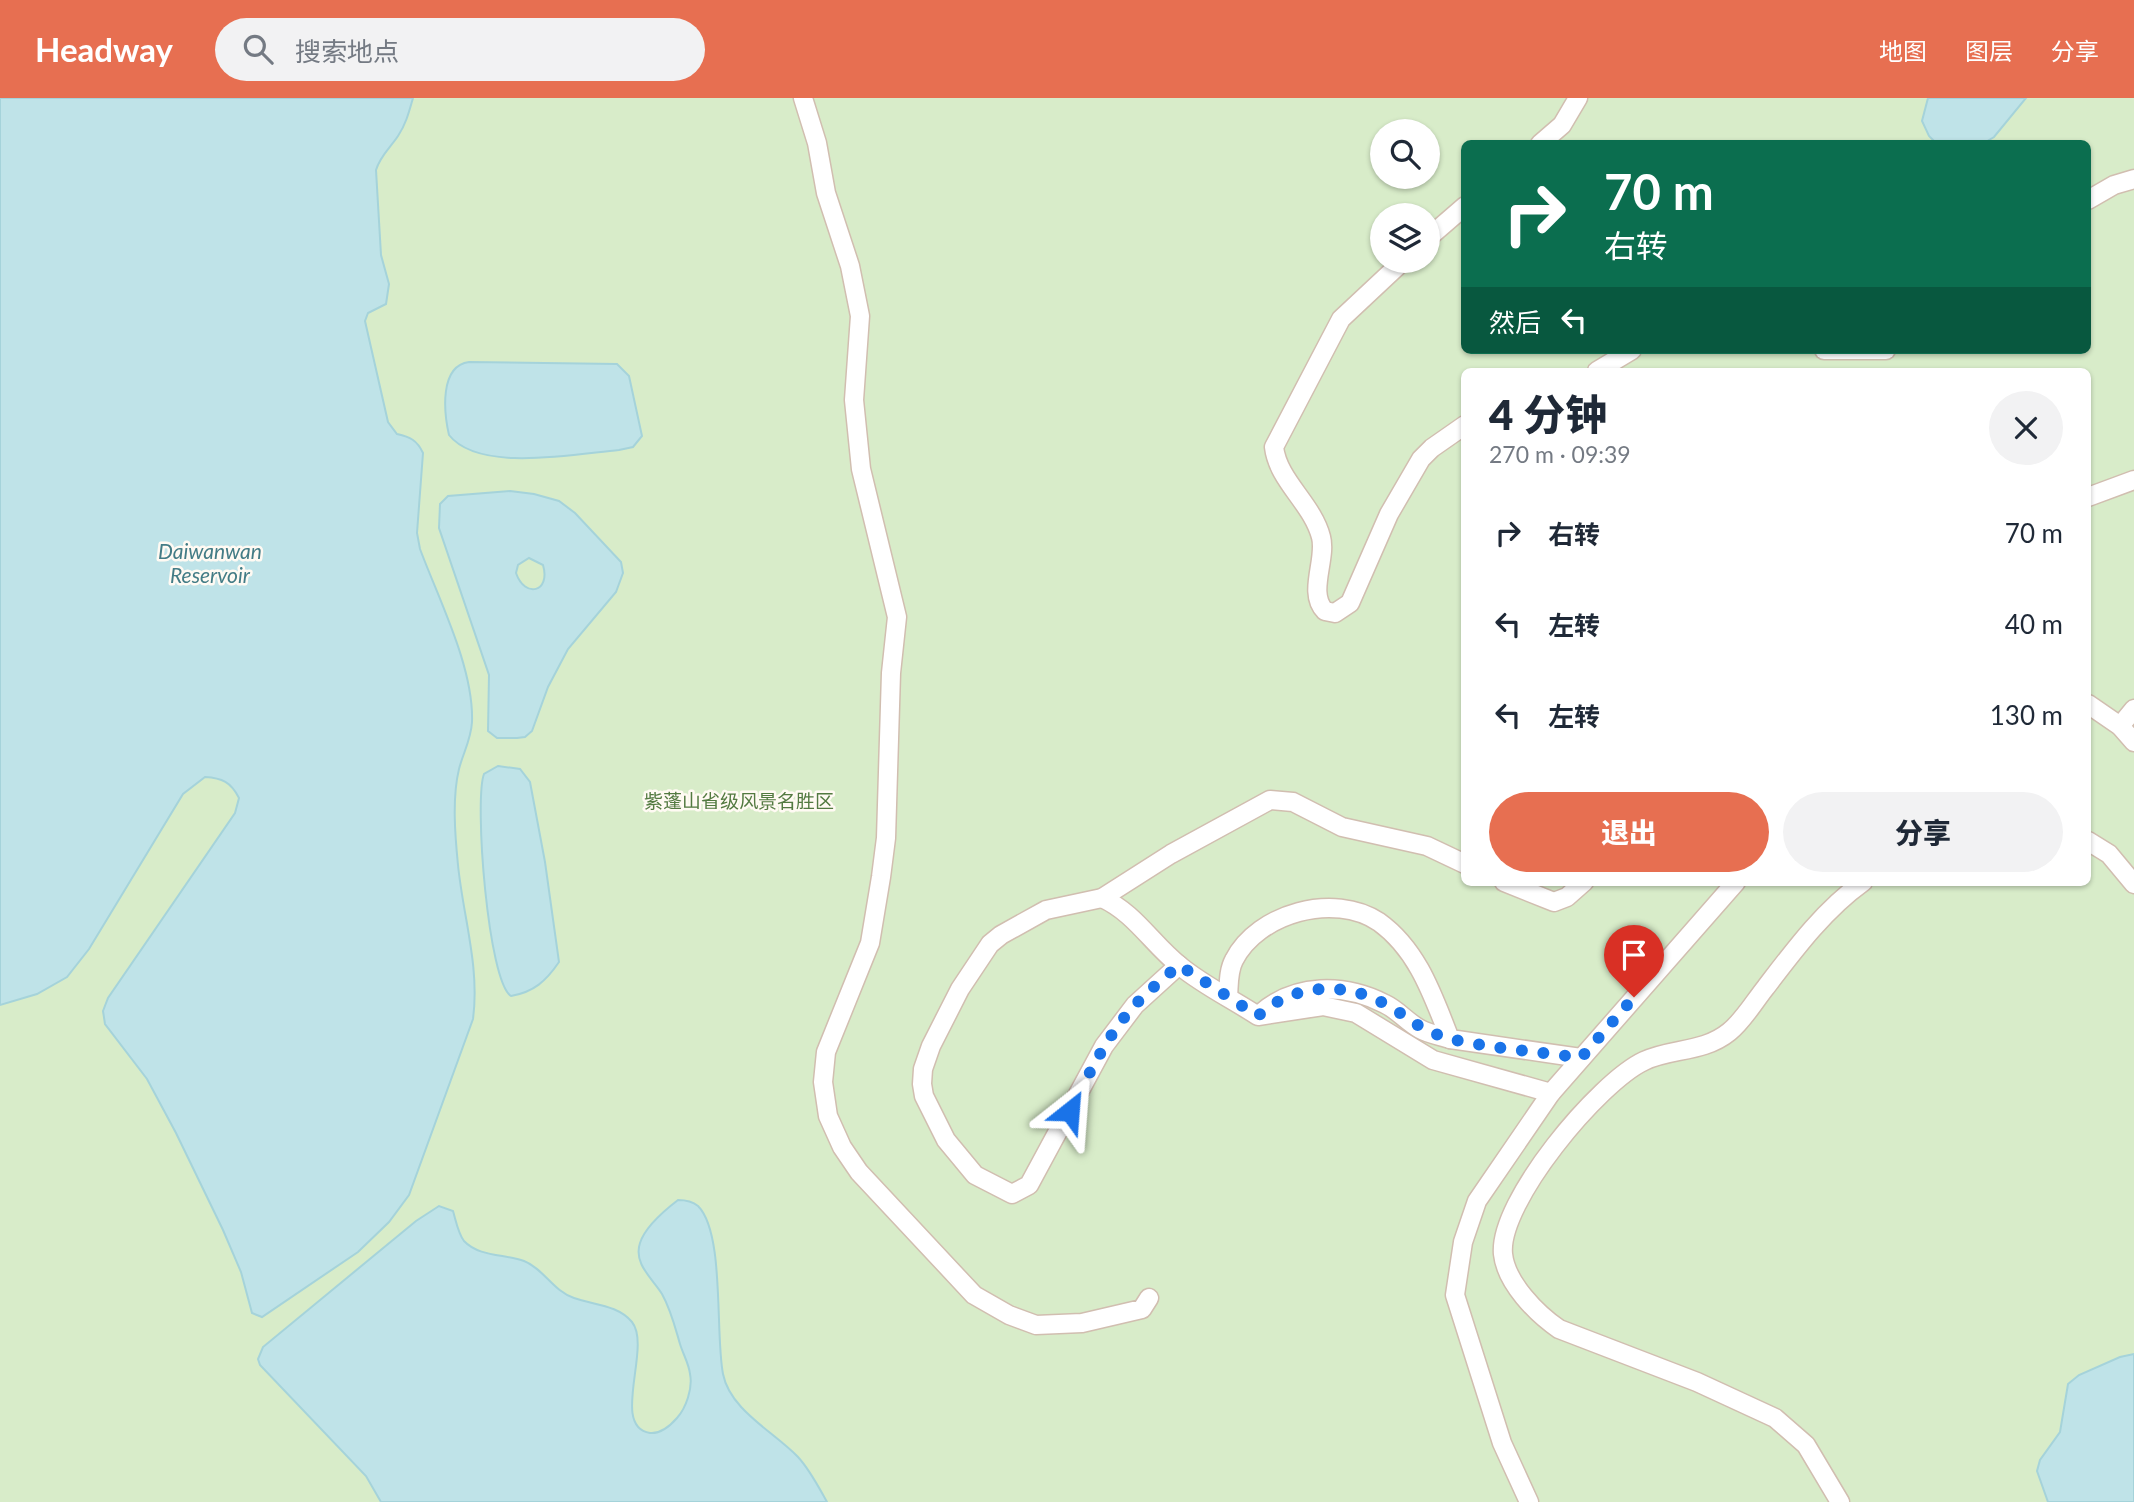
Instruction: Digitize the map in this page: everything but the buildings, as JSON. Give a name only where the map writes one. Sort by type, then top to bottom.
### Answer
[{"type":"street","points":[[803,98],[817,143],[827,192],[850,266],[860,316],[853,400],[861,469],[897,617],[891,673],[886,838],[881,877],[870,943],[826,1052],[823,1082],[828,1116],[842,1147],[859,1172],[974,1295],[1009,1315],[1036,1325],[1082,1323],[1142,1309],[1149,1298]]},
{"type":"street","points":[[1545,140],[1562,125],[1578,98]]},
{"type":"street","points":[[2091,198],[2114,185],[2134,178]]},
{"type":"street","points":[[1440,228],[1461,209]]},
{"type":"street","points":[[1390,273],[1341,319],[1273,447],[1280,468],[1311,512],[1322,539],[1317,597],[1325,611],[1335,613],[1350,603],[1363,579],[1389,514],[1421,459],[1461,428]]},
{"type":"street","points":[[1602,368],[1625,354]]},
{"type":"street","points":[[2091,496],[2134,480]]},
{"type":"street","points":[[2091,706],[2120,726],[2134,742]]},
{"type":"street","points":[[2120,726],[2134,709]]},
{"type":"street","points":[[1179,965],[1135,1004],[1104,1046],[1029,1185],[1012,1194],[997,1189],[975,1175],[946,1140],[924,1096],[923,1069],[930,1046],[974,967],[990,944],[1001,935],[1046,910],[1102,898],[1171,854],[1270,800],[1293,802],[1342,827],[1427,846],[1461,862]]},
{"type":"street","points":[[2091,843],[2109,854],[2134,884]]},
{"type":"street","points":[[1514,886],[1554,902],[1567,897],[1579,886]]},
{"type":"street","points":[[1530,1502],[1502,1443],[1455,1295],[1463,1242],[1477,1201],[1551,1093],[1732,886]]},
{"type":"street","points":[[1840,1502],[1806,1445],[1775,1418],[1697,1382],[1559,1329],[1545,1319],[1515,1283],[1503,1254],[1511,1216],[1523,1190],[1599,1096],[1644,1060],[1707,1045],[1732,1030],[1811,929],[1859,886]]},
{"type":"street","points":[[1102,898],[1117,905],[1138,923],[1179,965],[1258,1016],[1323,1006],[1356,1013],[1433,1060],[1551,1093]]},
{"type":"street","points":[[1228,997],[1233,961],[1254,935],[1285,916],[1317,908],[1349,911],[1377,921],[1418,962],[1450,1039]]},
{"type":"street","points":[[1258,1016],[1270,1004],[1293,992],[1336,990],[1370,997],[1388,1005],[1420,1029],[1450,1039],[1581,1058]]},
{"type":"green space","name":"紫蓬山省级风景名胜区","points":[[0,98],[2134,98],[2134,1502],[0,1502]]},
{"type":"water","name":"Daiwanwan Reservoir","points":[[0,98],[413,98],[403,127],[376,170],[381,255],[389,284],[386,304],[368,313],[365,321],[388,422],[397,434],[416,442],[423,453],[417,533],[420,549],[454,634],[471,701],[472,722],[457,780],[455,817],[460,884],[473,961],[473,1019],[409,1195],[389,1222],[358,1252],[262,1317],[252,1313],[241,1272],[176,1133],[147,1079],[105,1024],[103,1011],[108,998],[235,813],[239,798],[233,788],[216,778],[205,777],[183,794],[89,949],[67,977],[37,994],[0,1005]]},
{"type":"water","points":[[1928,98],[2026,98],[1989,140],[1933,140],[1922,121]]},
{"type":"water","points":[[469,362],[617,364],[629,376],[642,436],[633,447],[554,457],[504,458],[463,447],[449,435],[445,403],[448,381],[453,372],[459,365]]},
{"type":"water","points":[[510,491],[559,501],[575,513],[621,562],[623,573],[616,592],[568,649],[548,687],[532,731],[525,737],[497,738],[488,731],[489,675],[439,528],[440,504],[448,496]],"holes":[[[529,558],[543,565],[545,574],[540,586],[536,589],[525,587],[516,573],[518,565]]]},
{"type":"water","points":[[498,766],[520,769],[530,782],[559,962],[539,985],[511,996],[503,984],[496,959],[482,852],[481,790],[484,774]]},
{"type":"water","points":[[678,1200],[698,1206],[706,1219],[712,1238],[718,1285],[721,1356],[727,1387],[734,1399],[754,1420],[798,1457],[827,1502],[381,1502],[366,1476],[260,1365],[258,1359],[263,1347],[416,1221],[439,1206],[453,1211],[460,1234],[470,1246],[485,1253],[524,1261],[567,1295],[613,1309],[632,1322],[637,1334],[638,1349],[633,1417],[639,1428],[650,1433],[661,1431],[674,1421],[683,1409],[691,1380],[668,1306],[645,1271],[639,1251],[640,1243],[651,1225]]},
{"type":"water","points":[[2134,1354],[2134,1502],[2048,1502],[2037,1471],[2040,1460],[2060,1432],[2068,1384],[2079,1375],[2120,1357]]},
{"type":"route","points":[[1070,1111],[1104,1046],[1120,1023],[1135,1004],[1179,965],[1258,1016],[1270,1004],[1293,992],[1336,990],[1370,997],[1388,1005],[1420,1029],[1450,1039],[1581,1058],[1634,997]]}]
